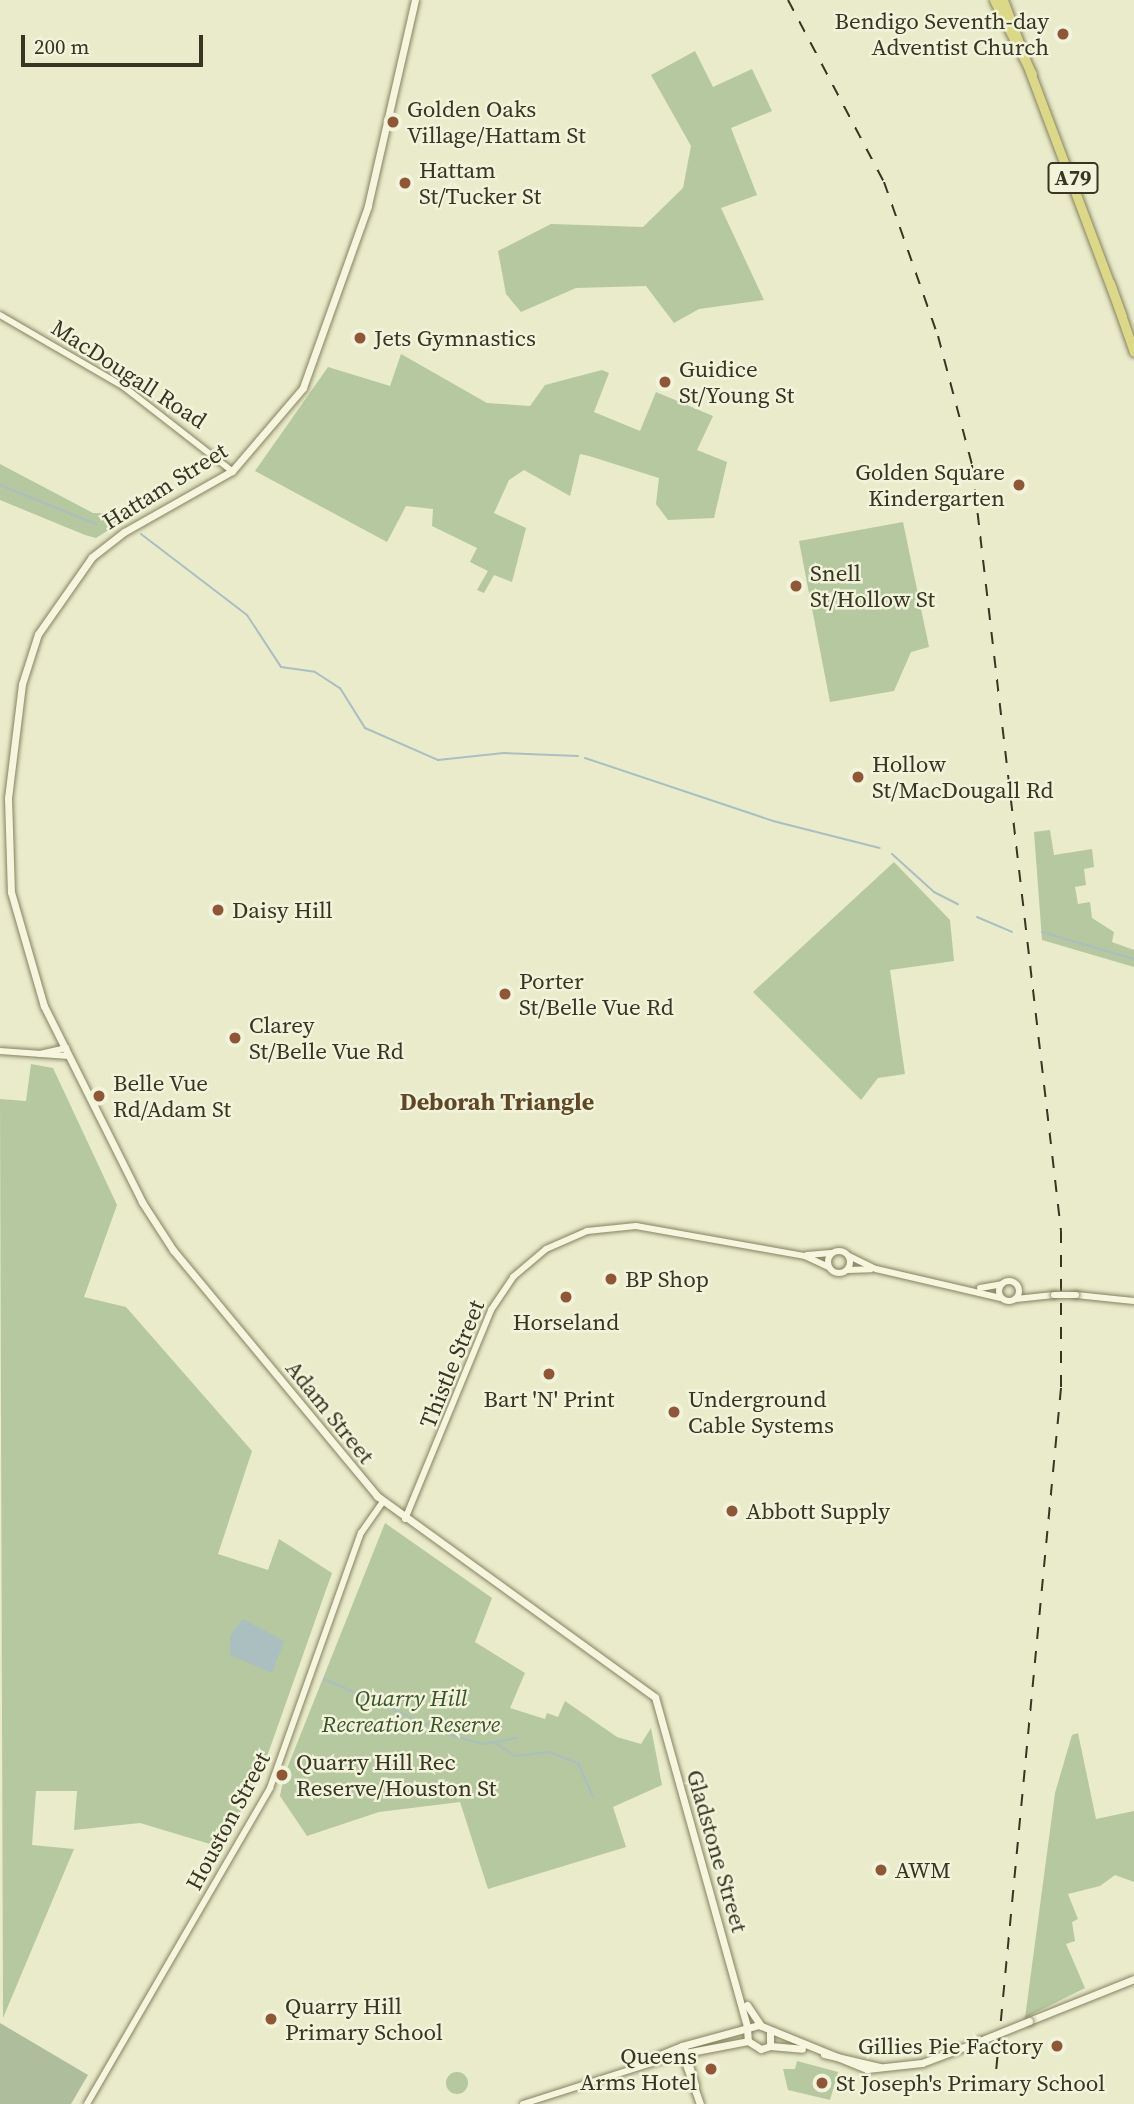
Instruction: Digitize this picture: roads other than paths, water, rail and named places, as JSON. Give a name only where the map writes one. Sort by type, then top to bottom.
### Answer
[{"type":"highway","name":"A79","points":[[994,0],[1032,74]]},
{"type":"highway","name":"A79","points":[[1003,0],[1111,283],[1134,352]]},
{"type":"main road","name":"Hattam Street","points":[[68,1052],[24,953],[10,875],[8,798],[26,667],[55,601],[92,557],[232,471],[278,423],[319,354],[368,206],[415,0]]},
{"type":"main road","name":"Adam Street","points":[[68,1052],[159,1233],[383,1501],[638,1680],[660,1712]]},
{"type":"main road","name":"Gladstone Street","points":[[660,1712],[686,1825],[743,1998],[747,2028]]},
{"type":"main road","points":[[683,2051],[748,2041],[761,2049],[770,2046],[880,2067],[922,2063],[1134,1979]]},
{"type":"main road","name":"Gladstone Street","points":[[743,1998],[761,2026]]},
{"type":"main road","points":[[683,2051],[747,2028],[761,2026],[769,2032],[822,2054]]},
{"type":"main road","points":[[747,2028],[748,2041]]},
{"type":"main road","points":[[769,2032],[770,2046]]},
{"type":"main road","points":[[683,2051],[699,2102]]},
{"type":"street","name":"MacDougall Road","points":[[0,315],[124,387],[232,471]]},
{"type":"street","points":[[0,1051],[38,1054],[68,1052]]},
{"type":"street","name":"Thistle Street","points":[[405,1519],[491,1310],[513,1277],[546,1249],[587,1231],[636,1226],[805,1256],[829,1268]]},
{"type":"street","points":[[876,1269],[849,1256],[832,1252],[829,1268],[876,1269],[978,1288],[1001,1298],[1076,1295],[1134,1301]]},
{"type":"street","name":"Thistle Street","points":[[805,1256],[832,1252]]},
{"type":"street","points":[[847,1270],[849,1256]]},
{"type":"street","points":[[978,1288],[1002,1284],[1017,1285],[1037,1295]]},
{"type":"street","points":[[1001,1298],[1002,1284]]},
{"type":"street","points":[[1016,1299],[1017,1285]]},
{"type":"street","name":"Houston Street","points":[[87,2104],[270,1788],[361,1533],[383,1501]]},
{"type":"street","points":[[523,2104],[683,2051]]},
{"type":"waterway","points":[[0,485],[96,524]]},
{"type":"waterway","points":[[141,534],[247,615],[281,667],[315,672],[340,688],[365,728],[438,760],[504,753],[578,756]]},
{"type":"waterway","points":[[585,758],[773,821],[880,848]]},
{"type":"waterway","points":[[892,854],[934,892],[958,904]]},
{"type":"waterway","points":[[977,917],[1012,932]]},
{"type":"waterway","points":[[1042,932],[1134,959]]},
{"type":"waterway","points":[[324,1679],[454,1736],[483,1744],[516,1738]]},
{"type":"waterway","points":[[494,1742],[515,1756],[549,1752],[578,1763],[593,1796]]},
{"type":"railway","points":[[788,0],[884,182],[938,336],[972,465],[1061,1231],[1061,1388],[993,2104]]},
{"type":"place","name":"Bendigo Seventh-day Adventist Church","points":[[1063,34]]},
{"type":"place","name":"Golden Oaks Village/Hattam St","points":[[393,122]]},
{"type":"place","name":"Hattam St/Tucker St","points":[[405,183]]},
{"type":"place","name":"Jets Gymnastics","points":[[360,338]]},
{"type":"place","name":"Guidice St/Young St","points":[[665,382]]},
{"type":"place","name":"Golden Square Kindergarten","points":[[1019,485]]},
{"type":"place","name":"Snell St/Hollow St","points":[[796,586]]},
{"type":"place","name":"Hollow St/MacDougall Rd","points":[[858,777]]},
{"type":"place","name":"Daisy Hill","points":[[218,910]]},
{"type":"place","name":"Porter St/Belle Vue Rd","points":[[505,994]]},
{"type":"place","name":"Clarey St/Belle Vue Rd","points":[[235,1038]]},
{"type":"place","name":"Belle Vue Rd/Adam St","points":[[99,1096]]},
{"type":"place","name":"BP Shop","points":[[611,1279]]},
{"type":"place","name":"Horseland","points":[[566,1297]]},
{"type":"place","name":"Bart 'N' Print","points":[[549,1374]]},
{"type":"place","name":"Underground Cable Systems","points":[[674,1412]]},
{"type":"place","name":"Abbott Supply","points":[[732,1511]]},
{"type":"place","name":"Quarry Hill Rec Reserve/Houston St","points":[[282,1775]]},
{"type":"place","name":"AWM","points":[[881,1870]]},
{"type":"place","name":"Quarry Hill Primary School","points":[[271,2019]]},
{"type":"place","name":"Gillies Pie Factory","points":[[1057,2046]]},
{"type":"place","name":"Queens Arms Hotel","points":[[711,2069]]},
{"type":"place","name":"St Joseph's Primary School","points":[[822,2083]]},
{"type":"district","name":"Deborah Triangle","points":[[497,1102]]},
{"type":"park label","name":"Quarry Hill Recreation Reserve","points":[[411,1711]]}]
